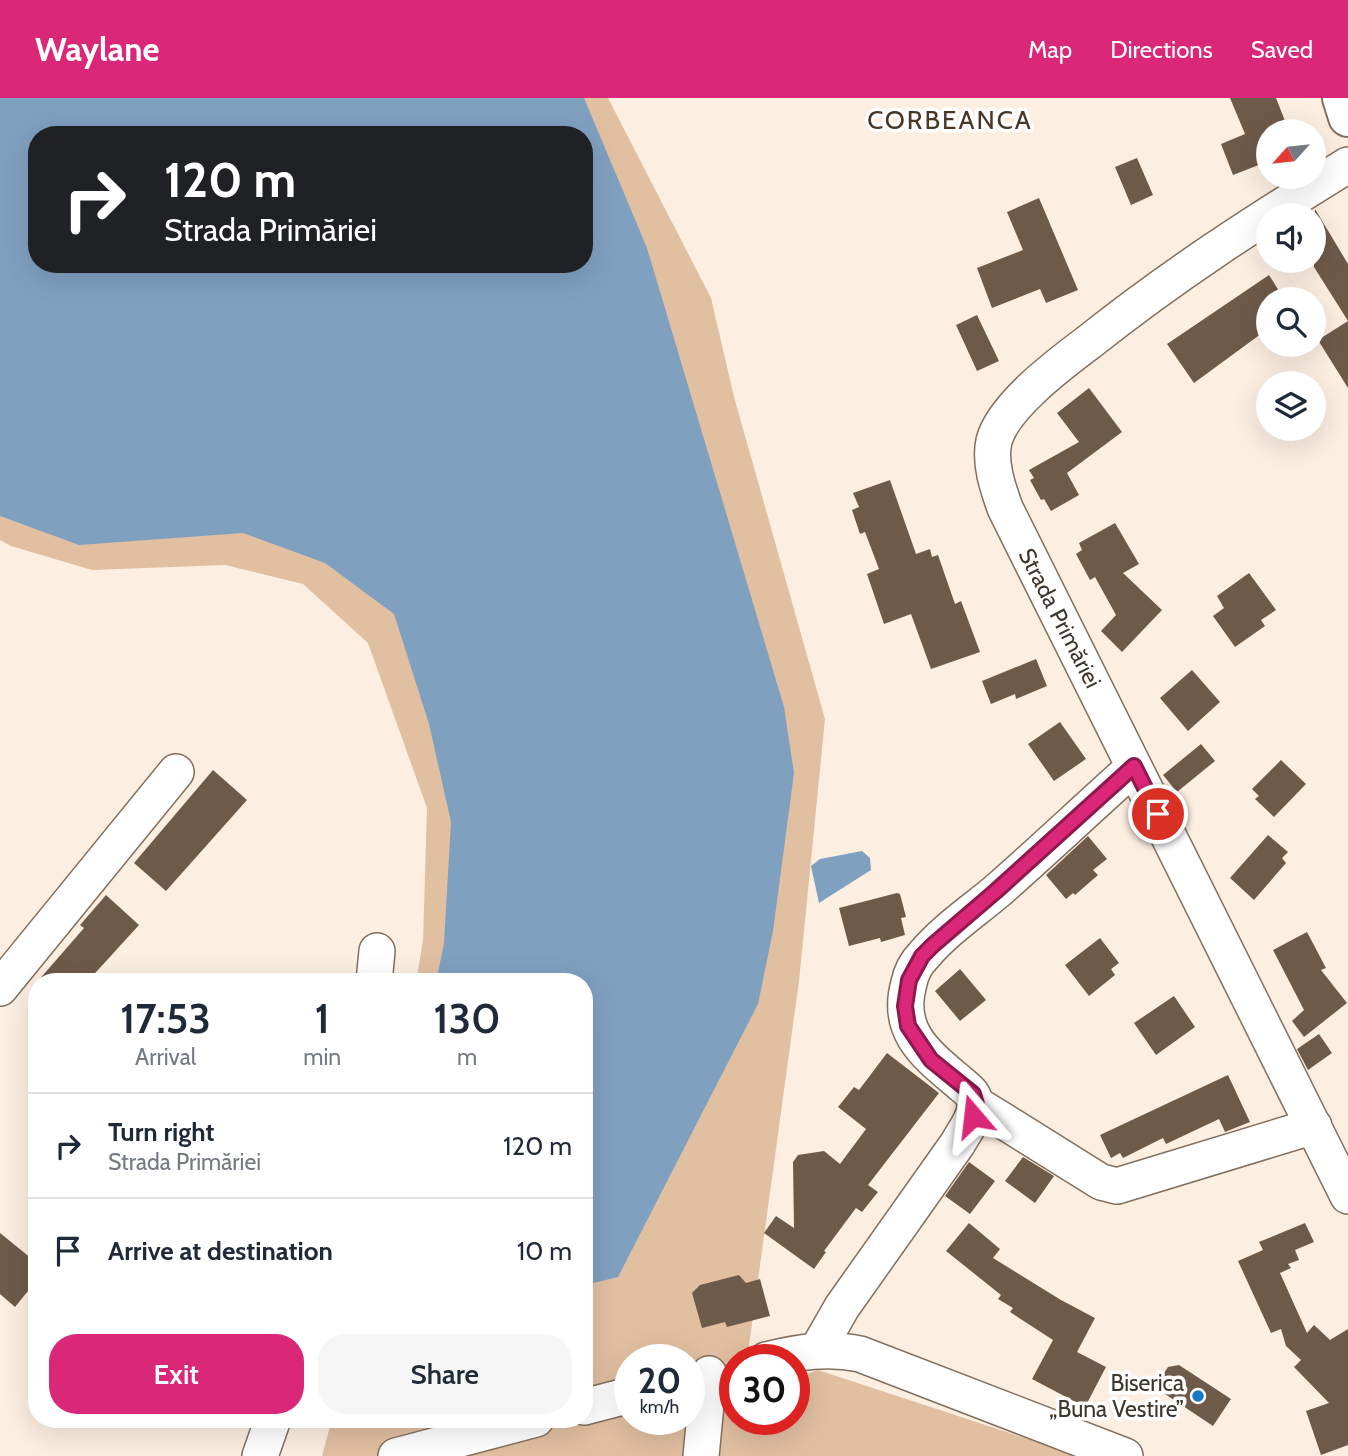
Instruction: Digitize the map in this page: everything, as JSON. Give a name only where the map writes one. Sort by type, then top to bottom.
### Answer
[{"type":"main road","points":[[1342,98],[1348,117]]},
{"type":"street","name":"Strada Primăriei","points":[[1348,165],[1219,245],[1153,291],[1052,371],[1003,422],[994,441],[993,464],[1005,508],[1348,1196]]},
{"type":"street","points":[[818,1349],[842,1307],[958,1143],[973,1116],[976,1104],[973,1094],[931,1060],[908,1026],[905,1006],[909,980],[922,956],[1134,766]]},
{"type":"street","points":[[0,988],[176,772]]},
{"type":"street","points":[[0,954],[44,902]]},
{"type":"street","points":[[976,1104],[1101,1182],[1118,1186],[1314,1126]]},
{"type":"street","points":[[810,1351],[838,1350],[882,1362],[1120,1455]]},
{"type":"street","points":[[701,1456],[711,1374]]},
{"type":"street","points":[[593,1405],[614,1399]]},
{"type":"street","points":[[260,1456],[270,1428]]},
{"type":"street","points":[[396,1456],[503,1428]]},
{"type":"shaded area","points":[[0,98],[608,98],[711,298],[734,397],[825,719],[799,981],[749,1344],[719,1344],[719,1435],[810,1435],[810,1373],[818,1370],[1052,1447],[1090,1456],[322,1456],[330,1428],[593,1428],[593,973],[418,973],[423,941],[427,808],[368,643],[303,584],[225,565],[92,570],[11,546],[0,540]]},
{"type":"water","points":[[0,98],[584,98],[647,248],[784,707],[794,773],[773,931],[758,1004],[618,1277],[593,1283],[593,973],[438,973],[444,943],[451,822],[429,724],[394,614],[325,563],[243,533],[79,545],[0,516]]},
{"type":"water","points":[[862,851],[870,858],[871,870],[819,903],[811,866],[820,859]]},
{"type":"building","points":[[1230,98],[1276,98],[1284,119],[1256,119],[1256,166],[1233,175],[1221,144],[1245,134]]},
{"type":"building","points":[[1137,158],[1153,195],[1131,205],[1115,167]]},
{"type":"building","points":[[1039,198],[1078,290],[1046,303],[1040,289],[992,308],[977,268],[1023,250],[1007,212]]},
{"type":"building","points":[[1326,227],[1348,264],[1348,321],[1318,273],[1326,273]]},
{"type":"building","points":[[1269,275],[1276,287],[1256,287],[1256,338],[1194,383],[1167,344]]},
{"type":"building","points":[[977,315],[999,361],[977,371],[956,325]]},
{"type":"building","points":[[1348,321],[1348,388],[1326,353],[1326,335]]},
{"type":"building","points":[[1089,388],[1122,432],[1067,473],[1079,495],[1051,511],[1044,499],[1041,500],[1030,480],[1034,478],[1029,470],[1079,442],[1057,413]]},
{"type":"building","points":[[890,480],[916,554],[930,549],[932,557],[938,555],[955,604],[961,601],[980,652],[931,669],[911,614],[884,624],[867,574],[879,569],[865,532],[860,534],[852,510],[859,507],[853,493]]},
{"type":"building","points":[[1115,523],[1139,564],[1123,573],[1162,610],[1122,652],[1101,631],[1116,615],[1095,577],[1090,580],[1076,554],[1082,550],[1079,543]]},
{"type":"building","points":[[1249,573],[1276,610],[1261,620],[1265,626],[1235,647],[1213,616],[1224,608],[1217,596]]},
{"type":"building","points":[[1036,659],[1047,686],[1016,699],[1015,694],[991,704],[982,681]]},
{"type":"building","points":[[1192,670],[1220,702],[1188,731],[1160,698]]},
{"type":"building","points":[[1060,722],[1086,759],[1054,781],[1028,744]]},
{"type":"building","points":[[1201,744],[1215,761],[1177,792],[1163,775]]},
{"type":"building","points":[[1281,760],[1306,784],[1274,817],[1255,799],[1259,796],[1252,789]]},
{"type":"building","points":[[213,770],[247,800],[166,891],[134,863]]},
{"type":"building","points":[[1268,835],[1288,852],[1282,858],[1286,863],[1254,900],[1230,878]]},
{"type":"building","points":[[1088,836],[1107,859],[1093,870],[1098,875],[1075,895],[1073,893],[1066,899],[1046,875]]},
{"type":"building","points":[[900,894],[906,917],[901,918],[905,935],[881,942],[880,938],[849,946],[839,908]]},
{"type":"building","points":[[106,895],[139,925],[95,973],[45,973],[84,928],[80,925]]},
{"type":"building","points":[[1307,932],[1326,968],[1321,970],[1347,1003],[1304,1037],[1292,1021],[1304,1010],[1273,950]]},
{"type":"building","points":[[1100,938],[1119,963],[1111,969],[1115,975],[1089,996],[1065,965]]},
{"type":"building","points":[[960,969],[986,1000],[960,1021],[935,991]]},
{"type":"building","points":[[1174,996],[1195,1027],[1156,1055],[1134,1023]]},
{"type":"building","points":[[1319,1034],[1332,1053],[1308,1070],[1297,1049]]},
{"type":"building","points":[[887,1053],[939,1093],[868,1185],[878,1192],[862,1212],[856,1208],[814,1269],[764,1233],[776,1216],[794,1228],[793,1162],[798,1155],[824,1151],[840,1164],[866,1129],[838,1107],[854,1087],[859,1090]]},
{"type":"building","points":[[1228,1075],[1250,1122],[1225,1132],[1219,1119],[1166,1144],[1163,1138],[1123,1158],[1120,1153],[1111,1158],[1100,1135]]},
{"type":"building","points":[[1023,1157],[1054,1176],[1035,1203],[1005,1181]]},
{"type":"building","points":[[969,1162],[995,1181],[970,1214],[945,1196]]},
{"type":"building","points":[[969,1223],[1000,1249],[993,1258],[1095,1318],[1077,1352],[1106,1367],[1085,1407],[1032,1379],[1053,1340],[1010,1312],[1013,1308],[998,1299],[1001,1295],[946,1251]]},
{"type":"building","points":[[1305,1223],[1314,1242],[1295,1250],[1299,1260],[1288,1264],[1291,1268],[1280,1273],[1307,1333],[1314,1325],[1330,1340],[1348,1329],[1348,1445],[1321,1455],[1306,1411],[1329,1403],[1294,1367],[1301,1360],[1286,1346],[1281,1329],[1271,1333],[1238,1261],[1263,1250],[1259,1242]]},
{"type":"building","points":[[0,1233],[28,1256],[28,1291],[15,1307],[0,1294]]},
{"type":"building","points":[[739,1275],[746,1283],[760,1279],[770,1316],[727,1327],[725,1322],[702,1328],[692,1293],[700,1285]]},
{"type":"building","name":"Biserica „Buna Vestire”","points":[[1179,1365],[1231,1399],[1213,1426],[1165,1394],[1158,1382],[1168,1367]]},
{"type":"place","name":"Biserica „Buna Vestire”","points":[[1198,1396]]},
{"type":"district","name":"CORBEANCA","points":[[950,120]]},
{"type":"route","points":[[973,1116],[976,1104],[973,1094],[931,1060],[905,1018],[909,980],[922,956],[1134,766],[1158,814]]}]
